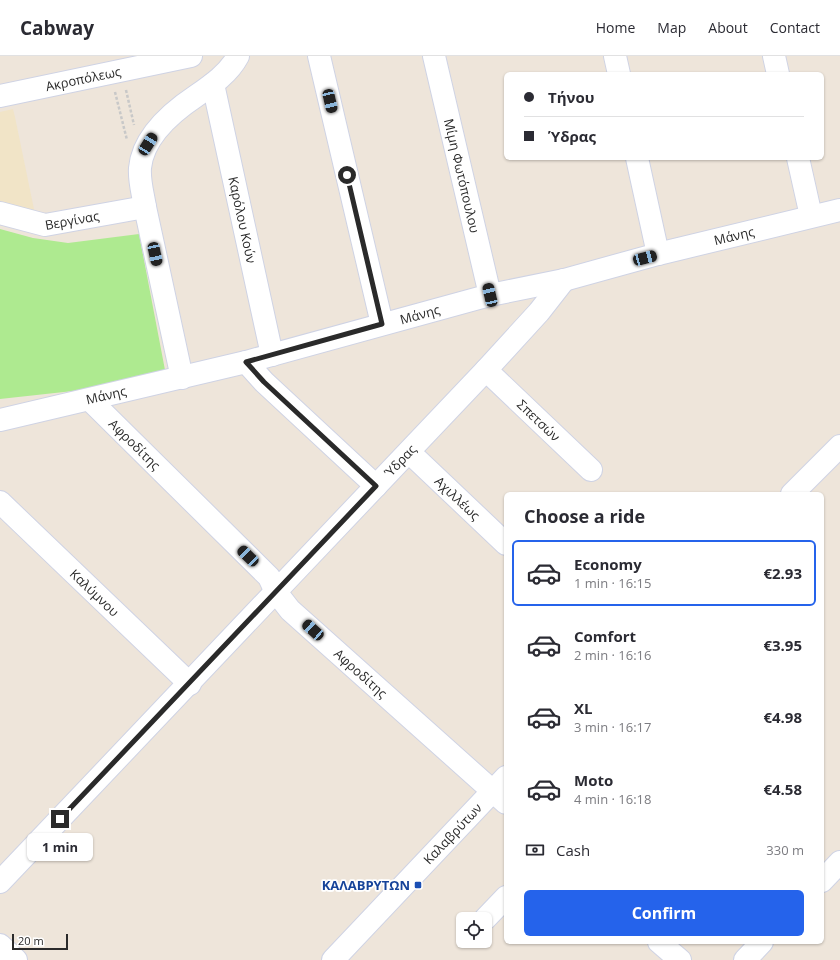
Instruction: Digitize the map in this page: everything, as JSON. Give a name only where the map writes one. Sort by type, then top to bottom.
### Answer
[{"type":"street","name":"Ακροπόλεως","points":[[0,96],[190,56]]},
{"type":"street","points":[[182,378],[145,207],[140,166],[148,144],[160,126],[181,106],[213,84],[238,56]]},
{"type":"street","points":[[319,56],[382,324]]},
{"type":"street","name":"Μίμη Φωτόπουλου","points":[[434,56],[490,295]]},
{"type":"street","points":[[615,56],[619,72]]},
{"type":"street","points":[[774,56],[778,72]]},
{"type":"street","name":"Καρόλου Κούν","points":[[213,84],[272,356]]},
{"type":"street","points":[[637,160],[658,254]]},
{"type":"street","points":[[798,160],[811,216]]},
{"type":"street","name":"Βεργίνας","points":[[0,213],[44,225],[145,207]]},
{"type":"street","name":"Μάνης","points":[[0,420],[272,356],[490,295],[564,280],[658,254],[840,210]]},
{"type":"street","name":"Ύδρας","points":[[0,882],[190,684],[486,370],[539,312],[564,280]]},
{"type":"street","points":[[246,362],[264,382],[376,486]]},
{"type":"street","name":"Σπετσών","points":[[486,370],[591,470]]},
{"type":"street","name":"Αφροδίτης","points":[[90,400],[269,577],[276,592],[290,610],[502,790]]},
{"type":"street","name":"Αχιλλέως","points":[[409,452],[504,542]]},
{"type":"street","points":[[794,492],[836,457]]},
{"type":"street","name":"Καλύμνου","points":[[0,502],[190,684]]},
{"type":"street","name":"Καλαβρύτων","points":[[332,960],[502,790]]},
{"type":"street","points":[[824,879],[840,862]]},
{"type":"street","points":[[492,912],[504,899]]},
{"type":"street","points":[[662,944],[680,960]]},
{"type":"street","points":[[745,960],[760,944]]},
{"type":"street","points":[[0,945],[16,960]]},
{"type":"path","points":[[116,72],[135,128]]},
{"type":"path","points":[[116,72],[126,139]]},
{"type":"shaded area","points":[[13,109],[35,214],[0,207],[0,112]]},
{"type":"green space","points":[[0,229],[33,238],[68,243],[139,234],[165,370],[161,373],[73,391],[0,399]]},
{"type":"place","name":"ΚΑΛΑΒΡΥΤΩΝ","points":[[418,885]]},
{"type":"route","points":[[60,819],[190,684],[239,630],[376,486],[264,382],[246,362],[272,356],[382,324],[347,175]]}]
